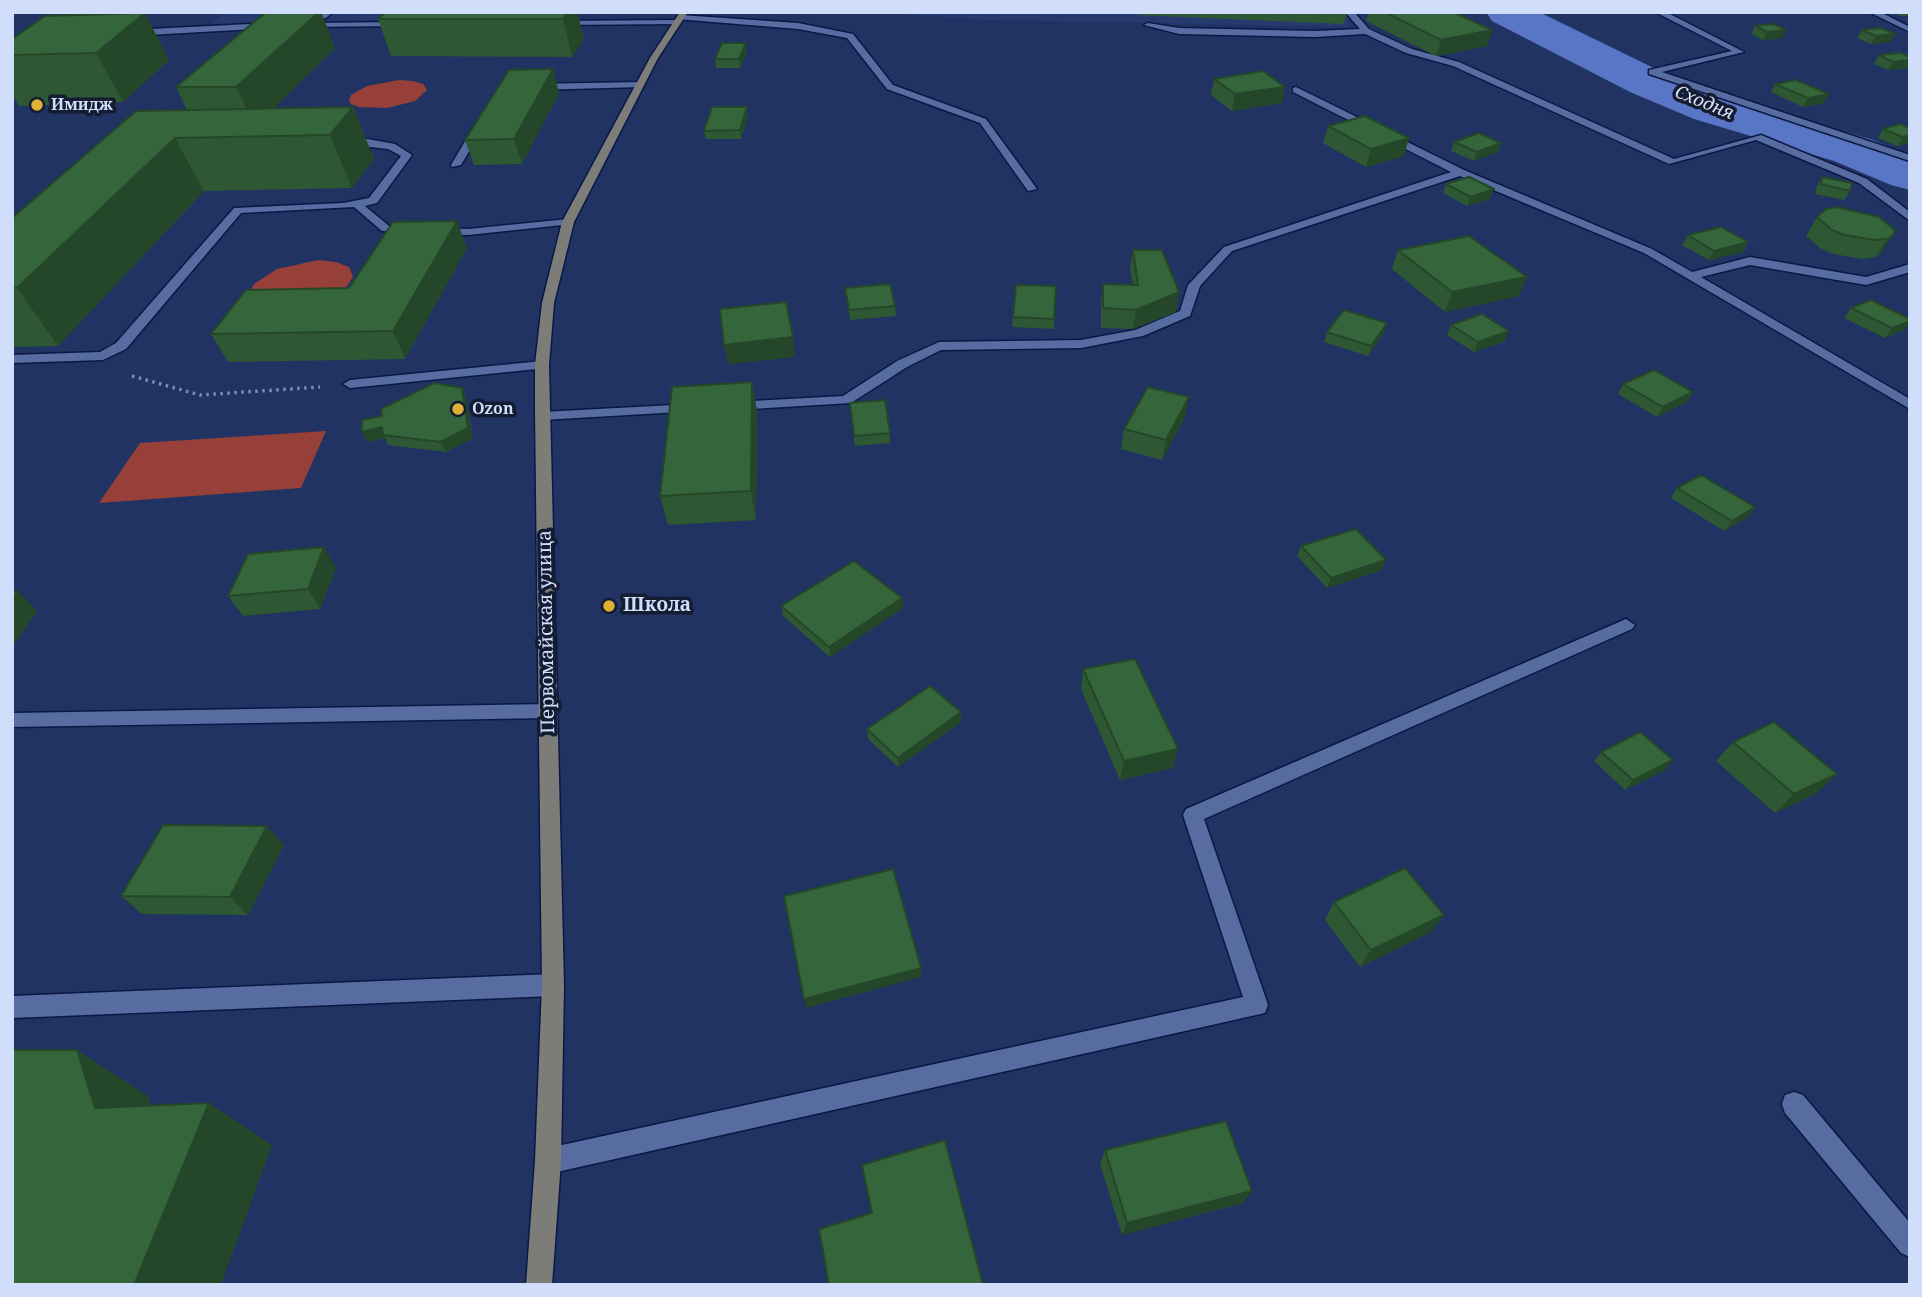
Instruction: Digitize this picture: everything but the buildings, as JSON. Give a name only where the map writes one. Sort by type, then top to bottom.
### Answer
[{"type":"main road","name":"Первомайская улица","points":[[539,1285],[548,1161],[552,985],[542,416],[542,365],[548,303],[568,222],[639,85],[680,17]]},
{"type":"street","points":[[329,12],[326,16],[288,20],[412,24]]},
{"type":"street","points":[[1349,12],[1366,31],[1409,51],[1456,64],[1673,162],[1757,137],[1863,181],[1910,218]]},
{"type":"street","points":[[1659,12],[1740,52],[1652,72],[1910,158]]},
{"type":"street","points":[[1873,12],[1910,30]]},
{"type":"street","points":[[551,23],[680,17],[798,26],[850,36],[890,87],[983,121],[1032,189]]},
{"type":"street","points":[[120,33],[255,26],[277,21]]},
{"type":"street","points":[[1149,25],[1179,32],[1315,34],[1366,31]]},
{"type":"street","points":[[516,87],[639,85]]},
{"type":"street","points":[[1296,90],[1460,172],[1648,251],[1910,405]]},
{"type":"street","points":[[456,165],[482,121]]},
{"type":"street","points":[[12,359],[103,356],[121,346],[238,210],[373,201],[407,155],[391,146],[362,141],[334,141]]},
{"type":"street","points":[[542,416],[846,400],[902,364],[939,346],[1082,344],[1138,333],[1186,313],[1194,285],[1228,249],[1460,172]]},
{"type":"street","points":[[357,204],[386,229],[468,232],[568,222]]},
{"type":"street","points":[[1690,276],[1750,261],[1866,281],[1910,268]]},
{"type":"street","points":[[350,384],[542,365]]},
{"type":"street","points":[[548,1161],[1256,1005],[1193,816],[1626,625]]},
{"type":"street","points":[[12,720],[549,711]]},
{"type":"street","points":[[12,1007],[552,985]]},
{"type":"street","points":[[1794,1104],[1910,1244]]},
{"type":"path","points":[[127,377],[139,376],[200,395],[350,384]]},
{"type":"shaded area","points":[[225,12],[465,12],[461,18],[212,24]]},
{"type":"shaded area","points":[[874,12],[1345,12],[1351,27],[987,20]]},
{"type":"shaded area","points":[[399,80],[423,84],[427,90],[415,101],[387,108],[359,107],[351,104],[349,100],[351,95],[367,86]]},
{"type":"shaded area","points":[[318,260],[349,267],[353,276],[348,285],[336,295],[250,292],[254,284],[277,269]]},
{"type":"shaded area","points":[[326,431],[301,488],[99,503],[140,443]]},
{"type":"waterway","name":"Сходня","points":[[1506,12],[1646,82],[1711,109],[1852,150],[1910,174]]},
{"type":"place","name":"Имидж","points":[[37,105]]},
{"type":"place","name":"Ozon","points":[[458,409]]},
{"type":"place","name":"Школа","points":[[609,606]]}]
